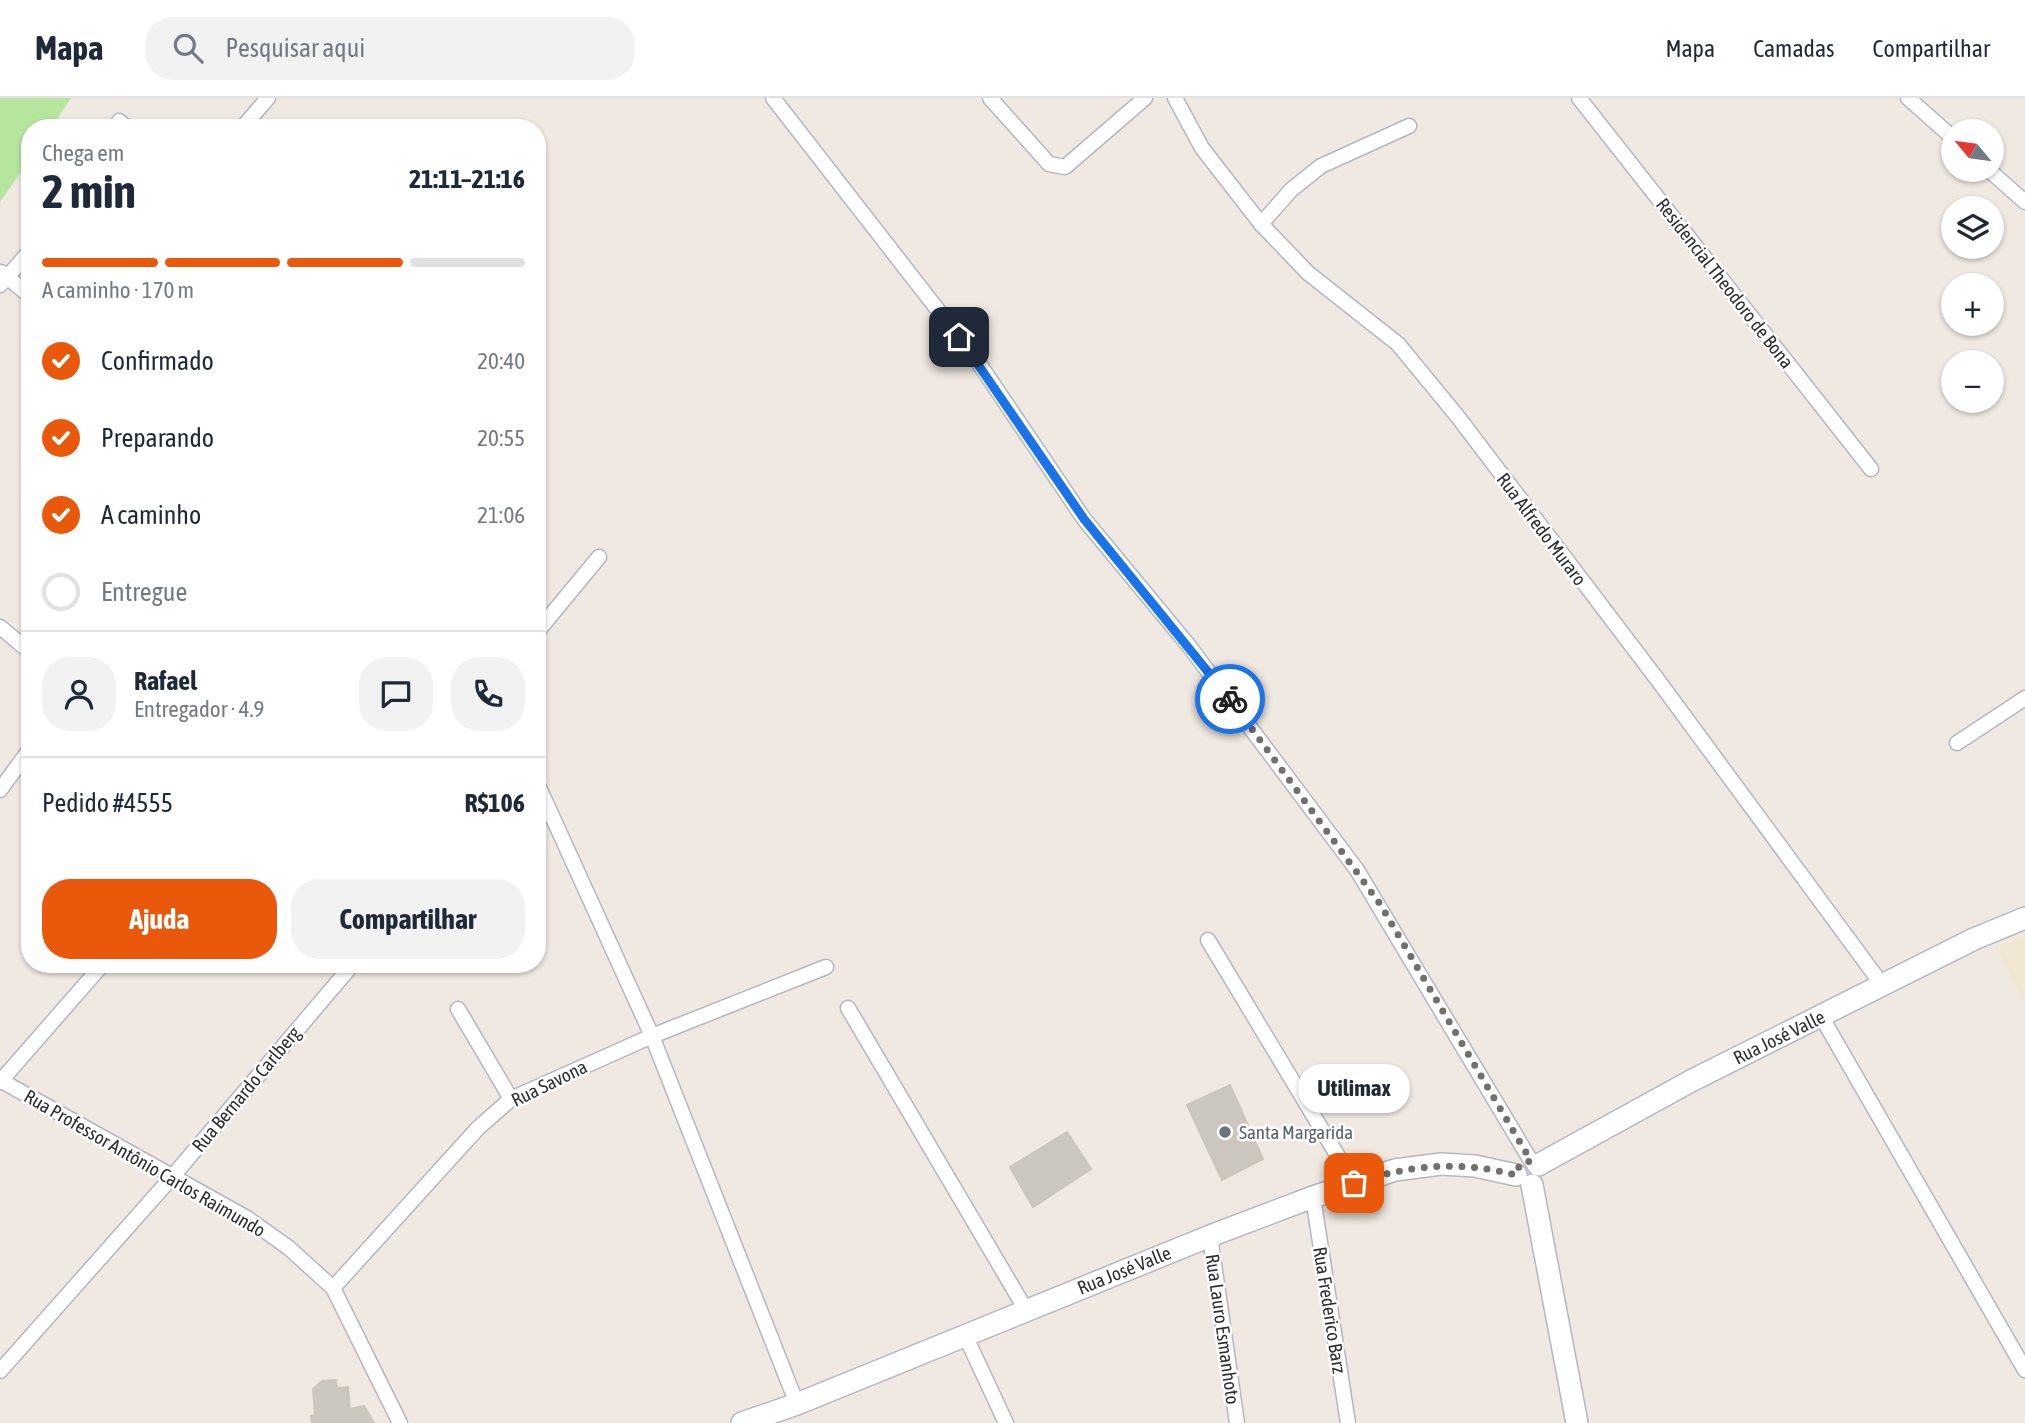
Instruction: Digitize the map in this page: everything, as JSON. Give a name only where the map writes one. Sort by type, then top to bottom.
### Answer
[{"type":"street","points":[[250,119],[268,98]]},
{"type":"street","points":[[773,98],[976,359],[1084,519],[1189,646],[1357,870],[1529,1171],[1577,1423]]},
{"type":"street","points":[[990,98],[1049,164],[1065,167],[1145,98]]},
{"type":"street","name":"Rua Alfredo Muraro","points":[[1174,98],[1202,148],[1261,225],[1308,273],[1398,344],[1660,683],[1883,986]]},
{"type":"street","name":"Residencial Theodoro de Bona","points":[[1579,98],[1871,469]]},
{"type":"street","points":[[1908,98],[1941,127]]},
{"type":"street","points":[[1261,225],[1291,190],[1321,166],[1409,125]]},
{"type":"street","points":[[2002,182],[2025,202]]},
{"type":"street","points":[[21,259],[2,277],[21,290]]},
{"type":"street","points":[[546,621],[599,557]]},
{"type":"street","points":[[0,626],[21,644]]},
{"type":"street","points":[[1957,743],[2025,698]]},
{"type":"street","points":[[0,790],[21,761]]},
{"type":"street","points":[[546,803],[652,1036],[797,1404]]},
{"type":"street","name":"Rua José Valle","points":[[742,1423],[797,1404],[1313,1196],[1395,1170],[1441,1164],[1529,1171],[1636,1109],[1974,939],[2025,918]]},
{"type":"street","points":[[1208,940],[1354,1183]]},
{"type":"street","name":"Rua Savona","points":[[333,1288],[478,1128],[511,1099],[652,1036],[826,967]]},
{"type":"street","points":[[0,1081],[95,973]]},
{"type":"street","name":"Rua Bernardo Carlberg","points":[[0,1371],[173,1176],[345,973]]},
{"type":"street","points":[[848,1008],[1027,1310]]},
{"type":"street","points":[[458,1009],[511,1099]]},
{"type":"street","points":[[1821,1016],[2025,1370]]},
{"type":"street","name":"Rua Professor Antônio Carlos Raimundo","points":[[0,1081],[247,1218],[289,1248],[333,1288],[400,1423]]},
{"type":"street","name":"Rua Frederico Barz","points":[[1313,1196],[1348,1423]]},
{"type":"street","name":"Rua Lauro Esmanhoto","points":[[1210,1236],[1237,1423]]},
{"type":"street","points":[[965,1335],[1006,1423]]},
{"type":"shaded area","points":[[2025,935],[2025,1004],[1996,947]]},
{"type":"green space","points":[[0,98],[71,98],[57,119],[21,119],[21,172],[0,202]]},
{"type":"building","name":"Santa Margarida","points":[[1230,1085],[1263,1159],[1222,1180],[1187,1105]]},
{"type":"building","points":[[1067,1132],[1091,1169],[1033,1207],[1010,1167]]},
{"type":"building","points":[[336,1380],[337,1388],[348,1387],[350,1409],[364,1406],[374,1423],[312,1423],[311,1416],[315,1415],[313,1389],[322,1381]]},
{"type":"way so far","points":[[1230,699],[1328,829],[1380,904],[1531,1161],[1520,1164],[1516,1175],[1475,1166],[1441,1164],[1395,1170],[1354,1183]]},
{"type":"place","name":"Santa Margarida","points":[[1225,1132]]},
{"type":"place","name":"Utilimax","points":[[1354,1183]]},
{"type":"route","points":[[959,337],[1084,519],[1230,699]]}]
